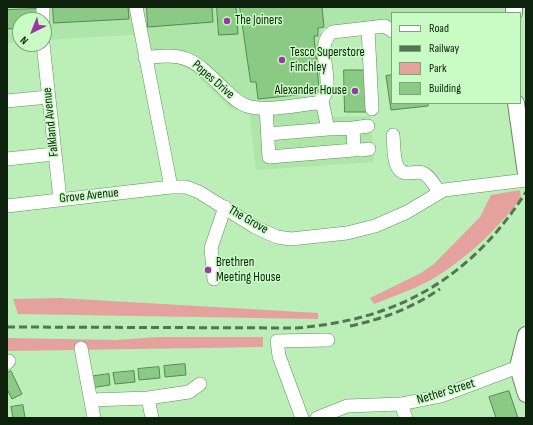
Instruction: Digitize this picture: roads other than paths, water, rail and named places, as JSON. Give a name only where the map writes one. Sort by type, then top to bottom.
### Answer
[{"type":"main road","points":[[516,104],[526,174]]},
{"type":"main road","points":[[525,388],[518,367],[526,335]]},
{"type":"street","points":[[136,7],[171,187]]},
{"type":"street","points":[[368,28],[372,109]]},
{"type":"street","points":[[328,129],[322,101],[327,91],[324,44],[328,35],[333,32],[368,28],[388,29]]},
{"type":"street","name":"Falkland Avenue","points":[[44,52],[60,199]]},
{"type":"street","name":"Popes Drive","points":[[145,58],[160,56],[187,58],[202,68],[235,100],[246,106],[266,108],[317,103],[322,101]]},
{"type":"street","points":[[7,101],[48,97]]},
{"type":"street","points":[[266,108],[269,156],[362,150],[360,129],[328,129],[268,134]]},
{"type":"street","points":[[393,134],[399,170],[404,173],[416,172],[425,174],[439,192]]},
{"type":"street","points":[[7,159],[54,154]]},
{"type":"street","name":"The Grove","points":[[171,187],[186,187],[199,192],[263,231],[278,237],[291,239],[347,233],[375,226],[407,212],[439,192],[526,180]]},
{"type":"street","name":"Grove Avenue","points":[[7,206],[171,187]]},
{"type":"street","points":[[214,279],[211,248],[225,207]]},
{"type":"street","points":[[302,418],[279,356],[277,341],[328,340]]},
{"type":"street","points":[[81,348],[94,418]]},
{"type":"street","name":"Nether Street","points":[[317,418],[328,412],[347,406],[401,404],[441,396],[518,367]]},
{"type":"street","points":[[90,400],[148,398],[189,392],[200,384]]},
{"type":"street","points":[[148,398],[152,418]]},
{"type":"street","points":[[401,404],[406,418]]},
{"type":"railway","points":[[7,327],[296,328],[333,323],[367,315],[399,304],[429,289],[456,271],[481,248],[505,222],[526,192]]},
{"type":"railway","points":[[350,326],[397,312],[419,302],[440,289]]},
{"type":"place","name":"The Joiners","points":[[227,21]]},
{"type":"place","name":"Tesco Superstore Finchley","points":[[282,60]]},
{"type":"place","name":"Alexander House","points":[[355,91]]},
{"type":"place","name":"Brethren Meeting House","points":[[208,270]]}]
